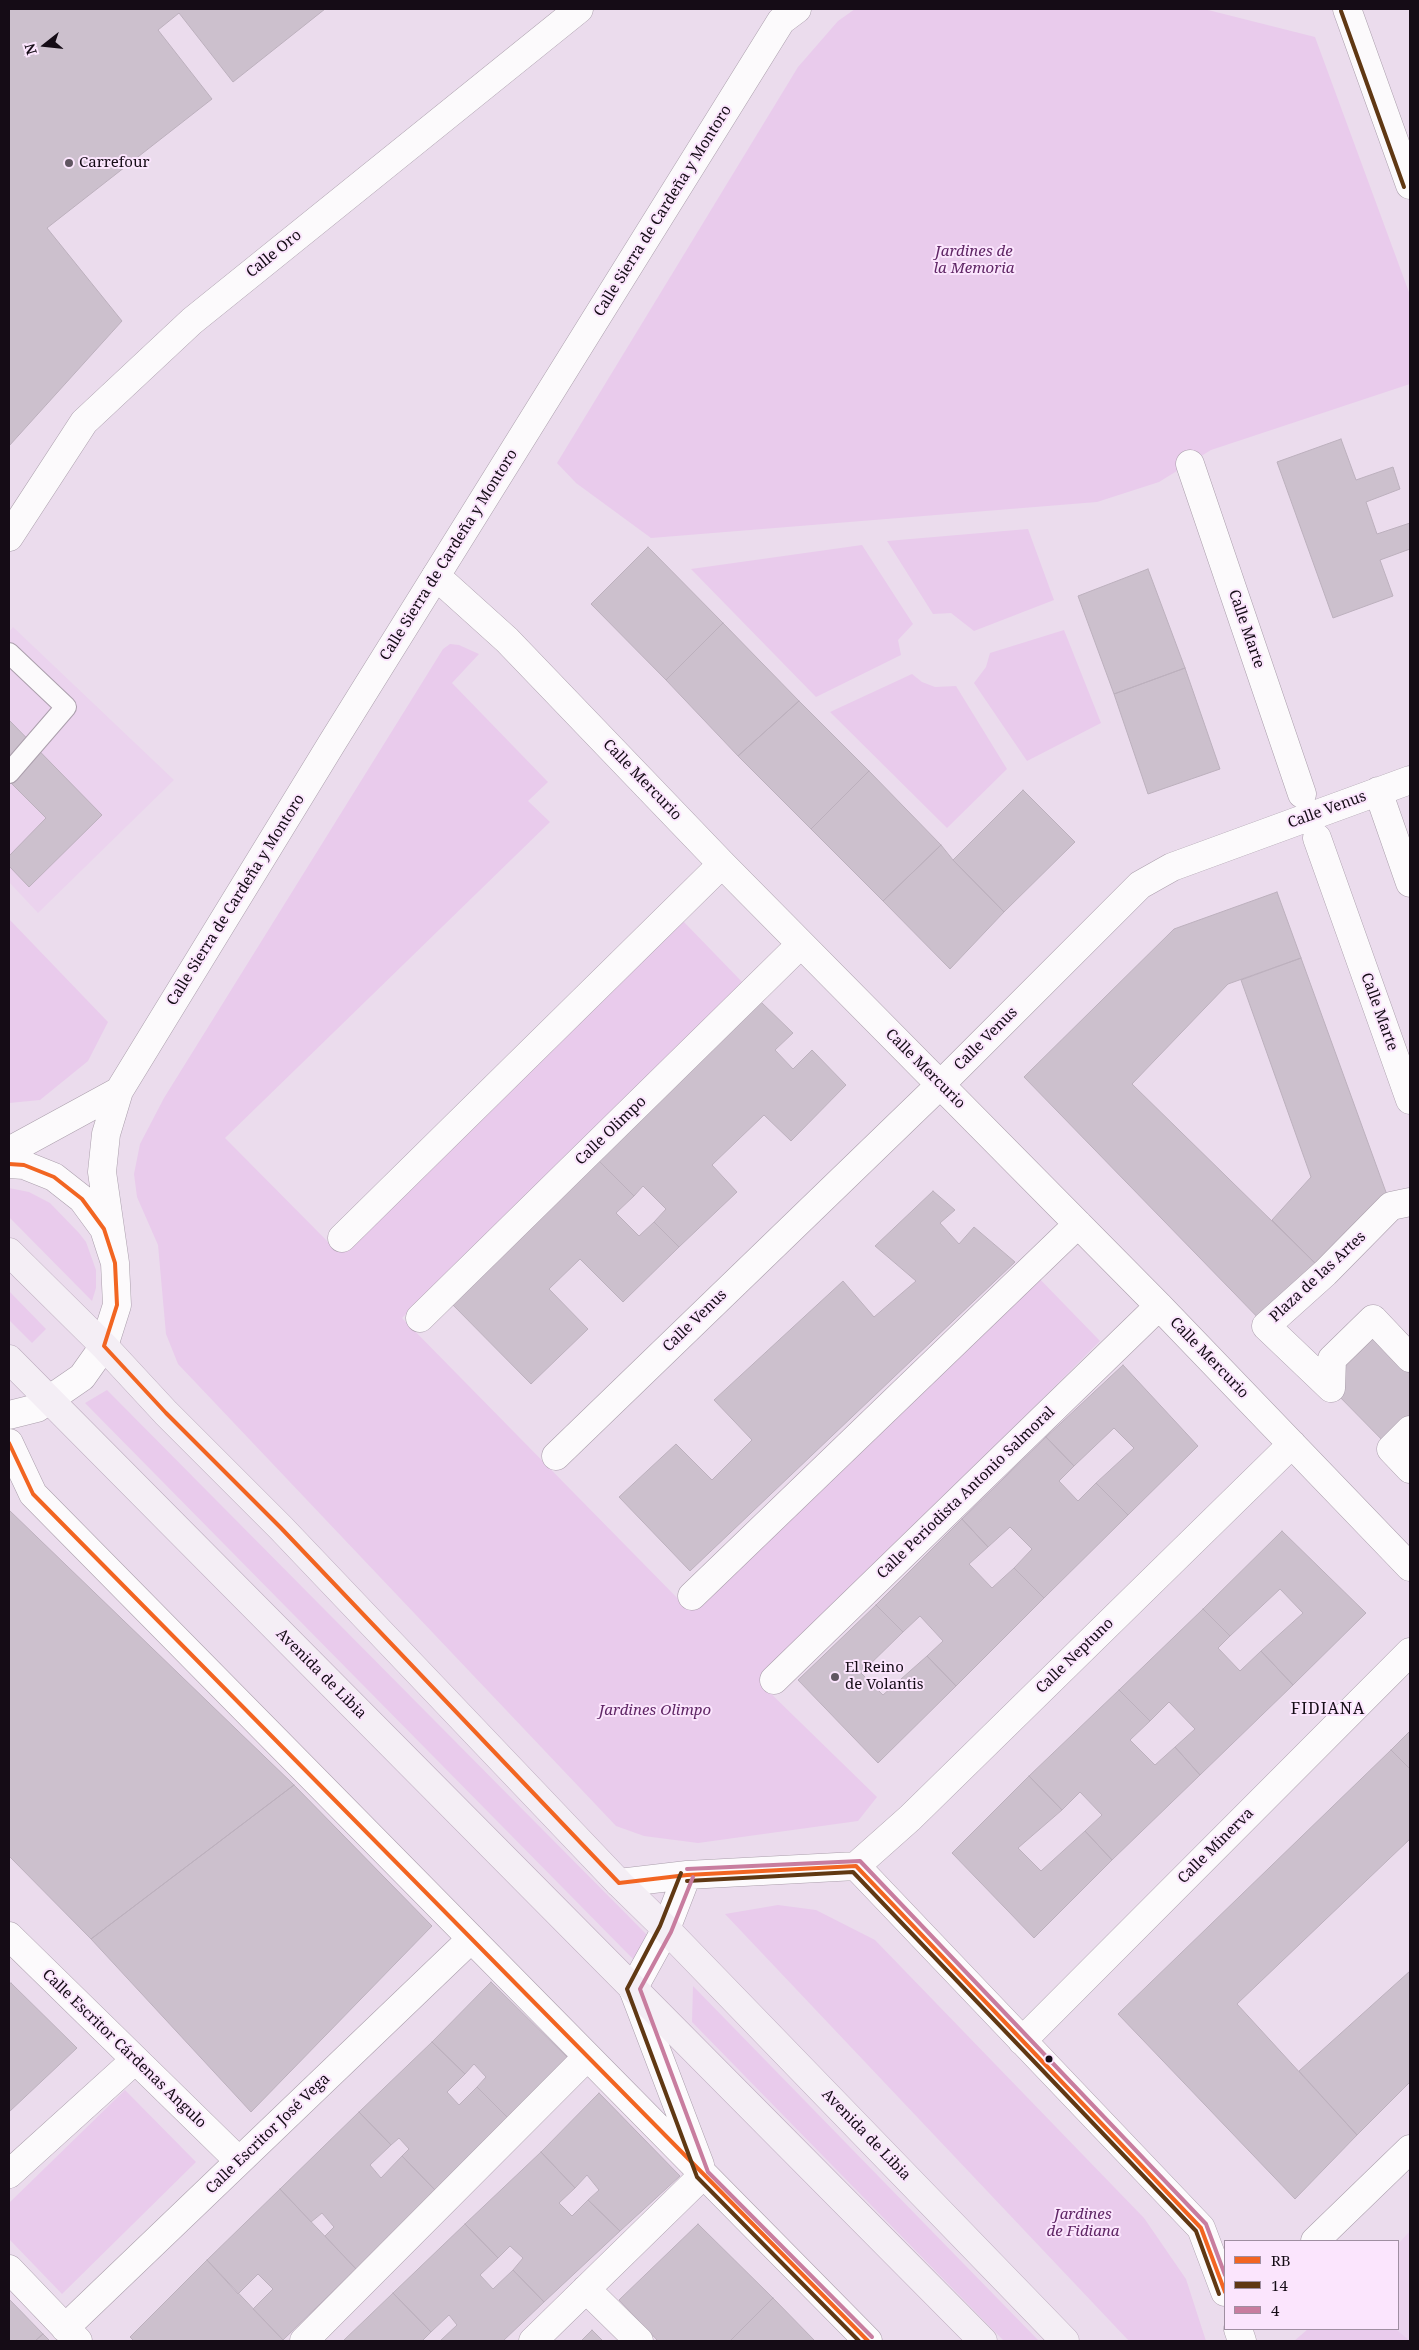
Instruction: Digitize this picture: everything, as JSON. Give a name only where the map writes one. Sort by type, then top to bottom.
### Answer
[{"type":"main road","name":"Avenida de Libia","points":[[9,1252],[104,1346],[166,1413],[281,1528],[619,1883],[666,1929],[1065,2341]]},
{"type":"main road","name":"Avenida de Libia","points":[[9,1359],[983,2341]]},
{"type":"street","name":"Calle Oro","points":[[9,537],[84,422],[192,321],[579,9]]},
{"type":"street","points":[[1347,9],[1410,185]]},
{"type":"street","name":"Calle Sierra de Cardeña y Montoro","points":[[116,1263],[102,1172],[106,1134],[119,1091],[436,576],[788,13]]},
{"type":"street","name":"Calle Marte","points":[[1190,464],[1302,794]]},
{"type":"street","name":"Calle Mercurio","points":[[436,576],[507,640],[722,864],[1159,1306],[1410,1566]]},
{"type":"street","name":"Calle Venus","points":[[556,1456],[941,1084],[1140,885],[1172,867],[1410,780]]},
{"type":"street","points":[[1378,791],[1410,883]]},
{"type":"street","name":"Calle Marte","points":[[1317,838],[1410,1100]]},
{"type":"street","points":[[342,1238],[722,864]]},
{"type":"street","name":"Calle Olimpo","points":[[420,1318],[802,944]]},
{"type":"street","name":"Calle Sierra de Cardeña y Montoro","points":[[9,1151],[119,1091]]},
{"type":"street","points":[[9,1164],[24,1165],[54,1177],[82,1200],[104,1229],[116,1263],[117,1306],[104,1346],[82,1377],[37,1408],[9,1415]]},
{"type":"street","name":"Plaza de las Artes","points":[[1410,1202],[1391,1206],[1325,1273],[1266,1326],[1331,1388],[1332,1360],[1373,1319],[1410,1358]]},
{"type":"street","points":[[692,1596],[1078,1224]]},
{"type":"street","name":"Calle Periodista Antonio Salmoral","points":[[774,1680],[1159,1306]]},
{"type":"street","points":[[1410,1430],[1391,1449],[1410,1469]]},
{"type":"street","points":[[9,1443],[33,1494],[868,2341]]},
{"type":"street","name":"Calle Neptuno","points":[[856,1866],[910,1818],[1292,1444]]},
{"type":"street","name":"Calle Minerva","points":[[1022,2041],[1410,1652]]},
{"type":"street","points":[[619,1883],[687,1875],[856,1866],[1201,2228],[1224,2289]]},
{"type":"street","points":[[687,1875],[666,1929],[634,1989],[703,2175]]},
{"type":"street","name":"Calle Escritor Cárdenas Angulo","points":[[9,1936],[239,2162]]},
{"type":"street","name":"Calle Escritor José Vega","points":[[72,2335],[239,2162],[471,1939]]},
{"type":"street","points":[[304,2341],[587,2057]]},
{"type":"street","points":[[9,2174],[135,2060]]},
{"type":"street","points":[[1316,2240],[1410,2149]]},
{"type":"street","points":[[533,2341],[703,2175]]},
{"type":"street","points":[[9,2269],[72,2335]]},
{"type":"street","points":[[586,2289],[639,2341]]},
{"type":"lane","points":[[9,653],[66,707],[9,774]]},
{"type":"shaded area","points":[[13,627],[174,780],[38,913],[9,882],[9,632]]},
{"type":"shaded area","points":[[1410,2231],[1410,2341],[1397,2330],[1399,2330],[1399,2243]]},
{"type":"green space","name":"Jardines de la Memoria","points":[[855,9],[1204,9],[1315,37],[1410,295],[1410,384],[1211,450],[1159,482],[1097,502],[651,538],[576,483],[557,463],[798,67],[838,21]]},
{"type":"green space","points":[[1028,529],[1054,600],[974,631],[951,613],[933,614],[887,541]]},
{"type":"green space","points":[[862,545],[913,624],[898,640],[901,655],[816,697],[691,569]]},
{"type":"green space","points":[[1064,630],[1101,723],[1027,761],[974,683],[986,667],[990,653]]},
{"type":"green space","name":"Jardines Olimpo","points":[[450,644],[459,645],[479,654],[452,683],[548,782],[528,801],[550,822],[225,1138],[338,1252],[683,921],[746,986],[402,1318],[688,1609],[1032,1271],[1100,1341],[760,1683],[877,1797],[858,1821],[698,1843],[644,1836],[616,1826],[178,1364],[166,1334],[158,1245],[137,1197],[134,1174],[140,1144],[164,1098],[443,649]]},
{"type":"green space","points":[[912,674],[922,682],[935,687],[956,686],[1007,769],[947,828],[830,712]]},
{"type":"green space","points":[[9,919],[108,1022],[88,1061],[40,1100],[9,1103]]},
{"type":"green space","points":[[9,1188],[29,1192],[50,1203],[86,1242],[96,1270],[96,1288],[92,1301],[9,1217]]},
{"type":"green space","points":[[9,1291],[46,1329],[32,1343],[9,1320]]},
{"type":"green space","points":[[107,1390],[652,1940],[635,1961],[85,1403]]},
{"type":"green space","name":"Jardines de Fidiana","points":[[778,1905],[816,1910],[875,1940],[1144,2218],[1186,2279],[1206,2341],[1129,2341],[725,1914]]},
{"type":"green space","points":[[693,1986],[1039,2341],[1004,2341],[692,2022]]},
{"type":"green space","points":[[125,2090],[196,2162],[62,2294],[9,2239],[9,2203]]},
{"type":"green space","points":[[1307,2330],[1397,2330],[1410,2341],[1294,2341]]},
{"type":"building","name":"Carrefour","points":[[9,9],[325,9],[233,82],[179,13],[158,30],[212,99],[47,228],[122,321],[9,446]]},
{"type":"building","points":[[1341,439],[1356,480],[1393,467],[1400,489],[1366,502],[1377,534],[1410,523],[1410,549],[1380,560],[1393,596],[1333,618],[1277,462]]},
{"type":"building","points":[[648,547],[723,623],[666,680],[591,604]]},
{"type":"building","points":[[1148,569],[1185,668],[1114,694],[1078,596]]},
{"type":"building","points":[[723,623],[799,701],[738,756],[666,680]]},
{"type":"building","points":[[1185,668],[1220,769],[1148,794],[1114,694]]},
{"type":"building","points":[[799,701],[869,771],[811,829],[738,756]]},
{"type":"building","points":[[9,720],[102,815],[29,887],[9,866],[9,856],[46,818],[9,781]]},
{"type":"building","points":[[869,771],[941,845],[883,901],[811,829]]},
{"type":"building","points":[[1023,790],[1075,842],[1004,912],[953,860]]},
{"type":"building","points":[[941,845],[953,860],[1004,912],[950,969],[883,901]]},
{"type":"building","points":[[1277,892],[1301,958],[1228,984],[1132,1084],[1325,1273],[1266,1326],[1024,1077],[1174,929]]},
{"type":"building","points":[[1301,958],[1391,1206],[1325,1273],[1272,1220],[1311,1177],[1241,980]]},
{"type":"building","points":[[760,1001],[793,1033],[775,1050],[793,1069],[812,1050],[846,1085],[791,1141],[764,1115],[712,1165],[737,1192],[679,1247],[654,1222],[666,1209],[643,1186],[634,1196],[597,1159]]},
{"type":"building","points":[[597,1159],[634,1196],[616,1213],[639,1236],[654,1222],[679,1247],[623,1302],[580,1259],[549,1289],[588,1329],[531,1384],[451,1303]]},
{"type":"building","points":[[933,1191],[955,1210],[940,1223],[959,1244],[974,1227],[1015,1262],[690,1571],[619,1497],[676,1444],[712,1480],[752,1440],[714,1400],[843,1281],[874,1317],[916,1281],[875,1246]]},
{"type":"building","points":[[1373,1319],[1410,1358],[1410,1430],[1391,1449],[1331,1388]]},
{"type":"building","points":[[1123,1365],[1198,1446],[1128,1515],[1096,1483],[1134,1448],[1114,1428],[1074,1466],[1046,1437]]},
{"type":"building","points":[[1046,1437],[1074,1466],[1059,1481],[1078,1501],[1096,1483],[1128,1515],[1044,1598],[1014,1568],[1032,1549],[1010,1527],[988,1547],[962,1519]]},
{"type":"building","points":[[9,1510],[294,1785],[91,1939],[9,1856]]},
{"type":"building","points":[[962,1519],[988,1547],[969,1564],[992,1588],[1014,1568],[1044,1598],[956,1686],[927,1656],[943,1641],[920,1616],[903,1632],[876,1605]]},
{"type":"building","points":[[1282,1531],[1366,1613],[1293,1685],[1261,1651],[1303,1613],[1280,1589],[1230,1636],[1203,1609]]},
{"type":"building","points":[[876,1605],[903,1632],[861,1673],[883,1695],[927,1656],[956,1686],[878,1763],[798,1680]]},
{"type":"building","points":[[1203,1609],[1230,1636],[1218,1648],[1240,1671],[1261,1651],[1293,1685],[1200,1775],[1175,1747],[1195,1729],[1169,1702],[1150,1721],[1119,1690]]},
{"type":"building","points":[[1119,1690],[1150,1721],[1130,1740],[1155,1765],[1175,1747],[1200,1775],[1112,1860],[1085,1831],[1102,1815],[1080,1792],[1062,1810],[1029,1776]]},
{"type":"building","points":[[1410,1731],[1410,1769],[1391,1750]]},
{"type":"building","points":[[1391,1750],[1410,1769],[1410,1839],[1237,2004],[1357,2135],[1295,2199],[1118,2014]]},
{"type":"building","points":[[1029,1776],[1062,1810],[1018,1848],[1041,1871],[1085,1831],[1112,1860],[1034,1938],[952,1853]]},
{"type":"building","points":[[294,1785],[432,1926],[251,2112],[91,1939]]},
{"type":"building","points":[[1410,1971],[1410,2082],[1357,2135],[1299,2071]]},
{"type":"building","points":[[491,1982],[568,2058],[508,2118],[477,2087],[486,2077],[474,2064],[465,2074],[432,2042]]},
{"type":"building","points":[[11,1983],[77,2048],[9,2112],[9,1984]]},
{"type":"building","points":[[432,2042],[465,2074],[447,2092],[459,2105],[477,2087],[508,2118],[435,2190],[402,2156],[409,2149],[399,2138],[391,2145],[359,2112]]},
{"type":"building","points":[[599,2093],[680,2176],[620,2231],[588,2200],[599,2190],[587,2175],[575,2188],[541,2152]]},
{"type":"building","points":[[359,2112],[391,2145],[370,2165],[381,2178],[402,2156],[435,2190],[356,2269],[325,2236],[334,2227],[322,2213],[311,2222],[280,2189]]},
{"type":"building","points":[[541,2152],[575,2188],[559,2203],[572,2216],[588,2200],[620,2231],[544,2302],[513,2270],[523,2258],[510,2246],[498,2258],[465,2224]]},
{"type":"building","points":[[280,2189],[356,2269],[283,2340],[253,2309],[273,2289],[258,2274],[238,2294],[207,2260]]},
{"type":"building","points":[[465,2224],[498,2258],[480,2275],[493,2289],[513,2270],[544,2302],[503,2341],[440,2341],[457,2325],[449,2315],[431,2332],[393,2293]]},
{"type":"building","points":[[698,2224],[773,2298],[730,2341],[658,2341],[619,2300]]},
{"type":"building","points":[[207,2260],[282,2341],[134,2341],[130,2337]]},
{"type":"building","points":[[393,2293],[431,2332],[422,2341],[343,2341]]},
{"type":"building","points":[[773,2298],[815,2341],[730,2341]]},
{"type":"building","points":[[9,2299],[43,2334],[35,2341],[9,2341]]},
{"type":"building","points":[[592,2330],[603,2341],[581,2341]]},
{"type":"building","points":[[43,2334],[50,2341],[35,2341]]},
{"type":"transit line","name":"14","points":[[1341,11],[1404,187]]},
{"type":"transit line","name":"RB","points":[[9,1164],[24,1165],[54,1177],[82,1199],[104,1229],[115,1263],[117,1305],[104,1346],[166,1413],[281,1528],[619,1883],[687,1875],[856,1866],[1201,2228],[1224,2289]]},
{"type":"transit line","name":"RB","points":[[9,1443],[33,1494],[868,2341]]},
{"type":"transit line","name":"4","points":[[687,1869],[860,1861],[1206,2224],[1224,2272]]},
{"type":"transit line","name":"14","points":[[687,1881],[853,1872],[1196,2231],[1219,2294]]},
{"type":"transit line","name":"14","points":[[681,1873],[660,1926],[627,1989],[697,2177],[859,2341]]},
{"type":"transit line","name":"4","points":[[693,1877],[671,1932],[640,1989],[708,2172],[872,2337]]},
{"type":"place","name":"Carrefour","points":[[69,163]]},
{"type":"place","name":"El Reino de Volantis","points":[[835,1677]]},
{"type":"district","name":"FIDIANA","points":[[1328,1709]]}]
